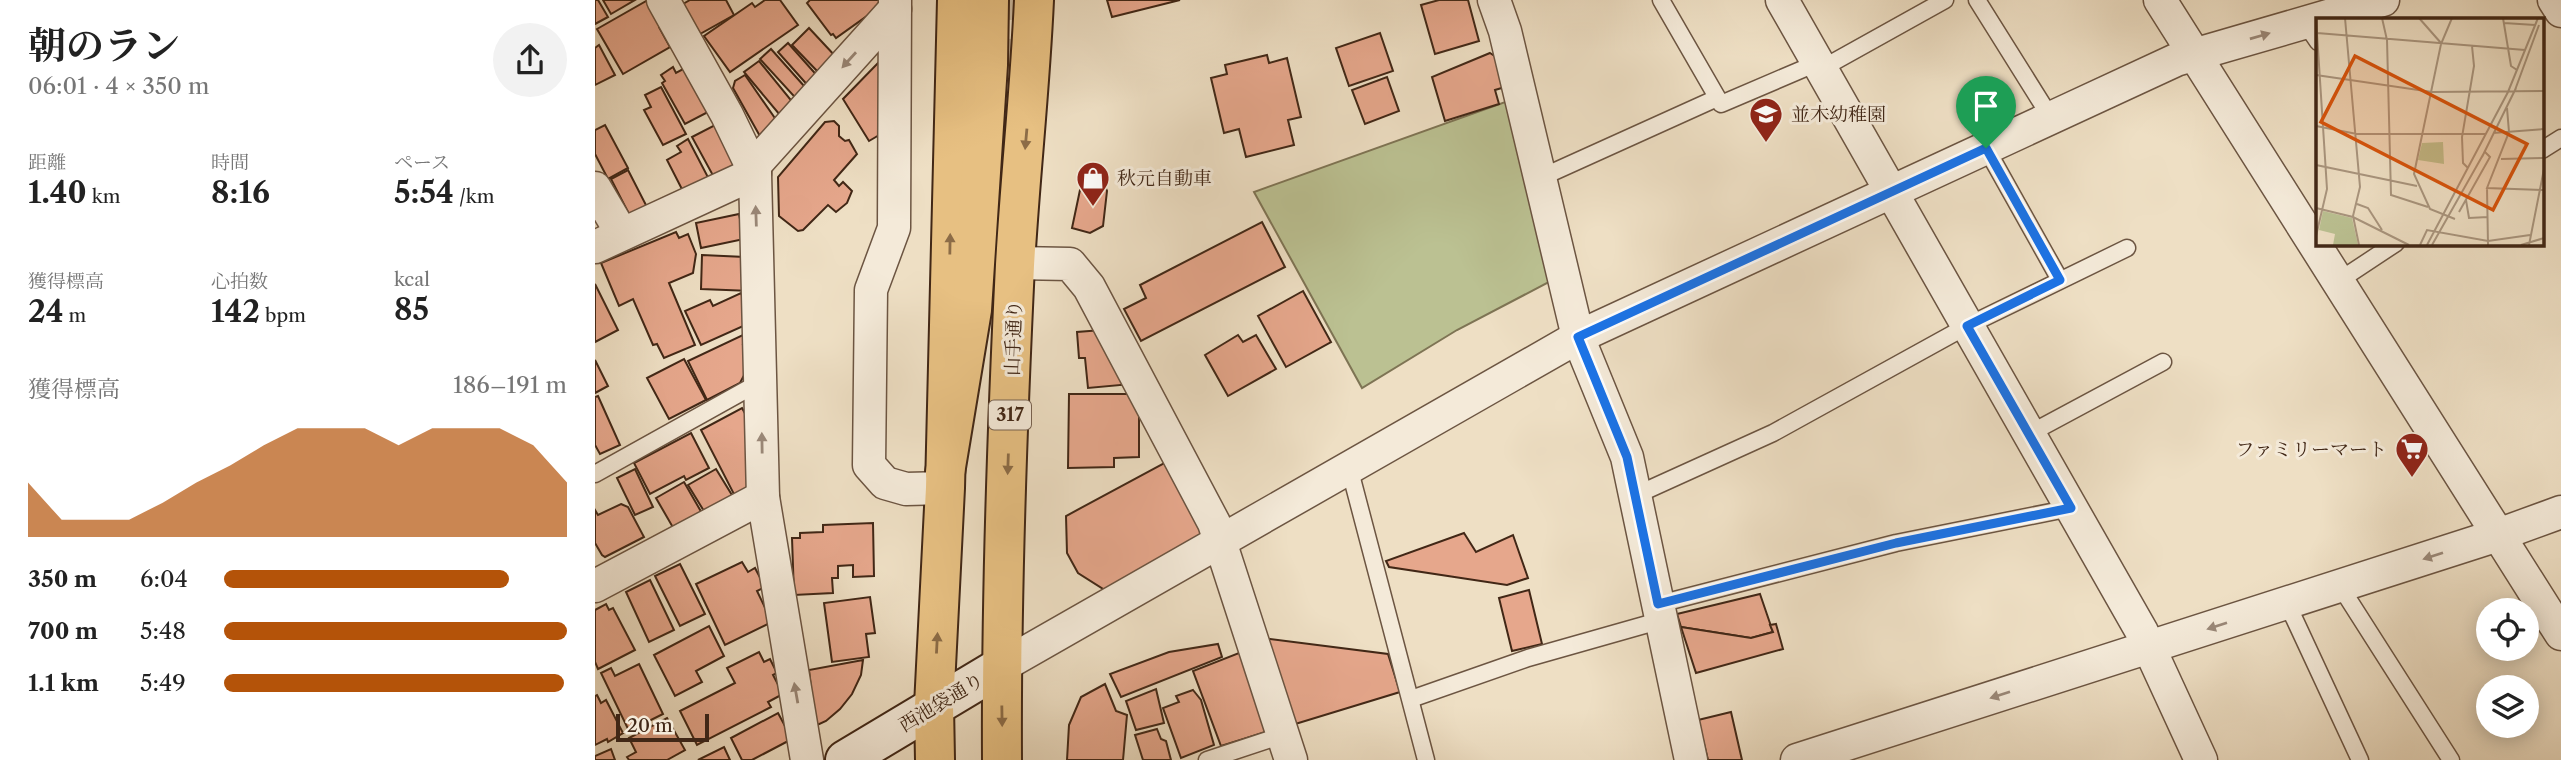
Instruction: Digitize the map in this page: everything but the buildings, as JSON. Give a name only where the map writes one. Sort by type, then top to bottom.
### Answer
[{"type":"main road","points":[[935,760],[934,706],[945,481],[972,310],[971,69],[957,0]]},
{"type":"main road","points":[[971,69],[989,0]]},
{"type":"main road","name":"山手通り","points":[[1002,760],[1002,666],[1016,263],[1034,0]]},
{"type":"main road","name":"西池袋通り","points":[[845,760],[1002,666]]},
{"type":"street","points":[[663,0],[727,115],[754,170],[763,497],[807,760]]},
{"type":"street","points":[[1494,0],[1505,31],[1578,337],[1627,457],[1691,760]]},
{"type":"street","points":[[1782,0],[2149,648],[2201,760]]},
{"type":"street","points":[[2160,0],[2561,634]]},
{"type":"street","points":[[2344,18],[2383,0]]},
{"type":"street","points":[[2554,0],[2561,11]]},
{"type":"street","points":[[595,188],[608,241],[754,170],[895,5]]},
{"type":"street","points":[[895,5],[894,228],[871,290],[869,465],[885,483],[906,489],[945,481]]},
{"type":"street","points":[[1002,666],[1578,337],[2176,60],[2311,33]]},
{"type":"street","points":[[1016,263],[1070,264],[1089,287],[1214,523],[1287,748]]},
{"type":"street","points":[[595,586],[763,497]]},
{"type":"street","points":[[1797,760],[2498,536],[2561,512]]},
{"type":"lane","points":[[1661,0],[1721,104],[1819,66],[1945,0]]},
{"type":"lane","points":[[1977,0],[2052,118]]},
{"type":"lane","points":[[1540,178],[1717,98]]},
{"type":"lane","points":[[2543,149],[2561,138]]},
{"type":"lane","points":[[1986,148],[2060,280]]},
{"type":"lane","points":[[2337,282],[2393,245]]},
{"type":"lane","points":[[1634,496],[1773,433],[1967,326],[2127,248]]},
{"type":"lane","points":[[2029,435],[2163,362]]},
{"type":"lane","points":[[595,474],[760,382]]},
{"type":"lane","points":[[1349,467],[1426,760]]},
{"type":"lane","points":[[1411,699],[1660,612],[1896,543],[2071,508]]},
{"type":"lane","points":[[2340,586],[2451,760]]},
{"type":"lane","points":[[2287,603],[2360,760]]},
{"type":"lane","points":[[1207,760],[1287,748]]},
{"type":"green space","points":[[1508,101],[1549,282],[1457,330],[1362,388],[1254,192]]},
{"type":"tunnel","points":[[1009,134],[1011,0]]},
{"type":"place","name":"並木幼稚園","points":[[1766,144]]},
{"type":"place","name":"秋元自動車","points":[[1093,208]]},
{"type":"place","name":"ファミリーマート","points":[[2412,479]]},
{"type":"route","points":[[1986,148],[2060,280],[1967,326],[2071,508],[1896,543],[1658,604],[1627,457],[1578,337],[1986,148]]}]
